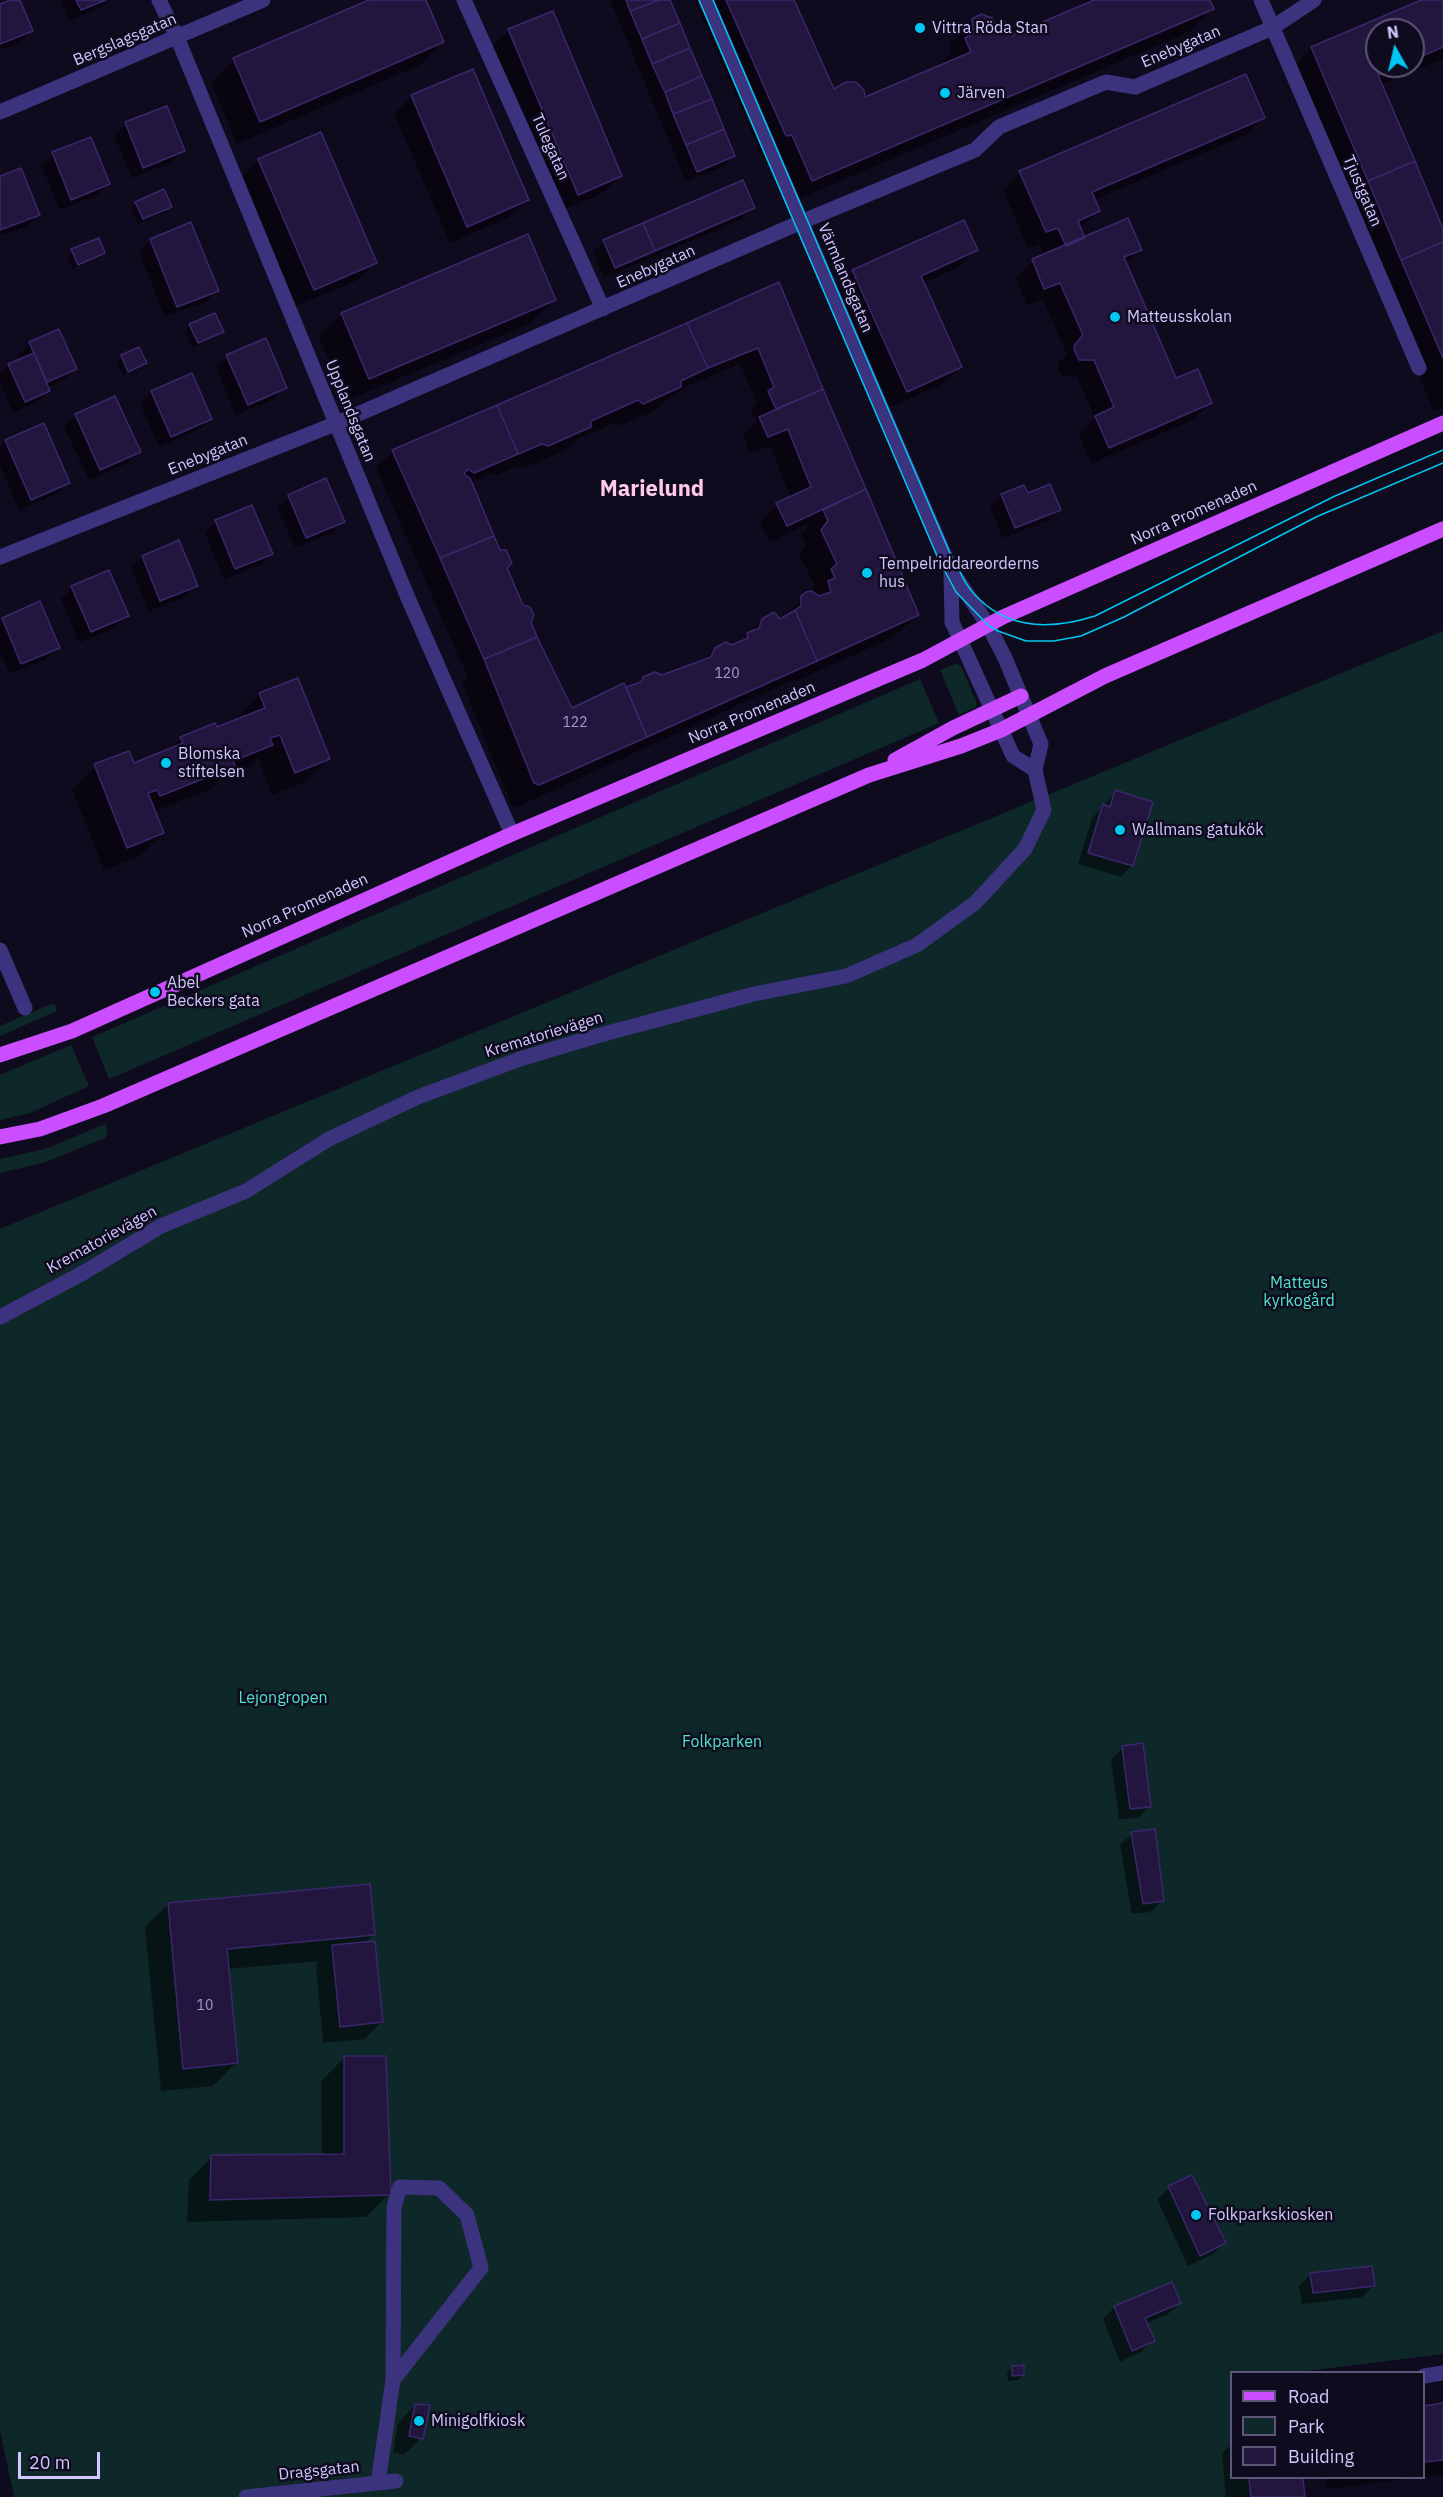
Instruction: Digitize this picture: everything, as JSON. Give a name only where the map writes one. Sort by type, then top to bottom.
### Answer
[{"type":"main road","name":"Norra Promenaden","points":[[0,1054],[72,1031],[512,834],[879,678],[960,641],[988,625],[1443,423]]},
{"type":"main road","points":[[869,775],[961,746],[1001,730],[1105,676],[1443,529]]},
{"type":"main road","points":[[0,1137],[39,1129],[103,1106],[869,775],[992,708],[1021,696]]},
{"type":"street","name":"Upplandsgatan","points":[[159,0],[177,37],[408,598],[512,834]]},
{"type":"street","name":"Bergslagsgatan","points":[[0,112],[263,0]]},
{"type":"street","name":"Tulegatan","points":[[464,0],[603,309]]},
{"type":"street","name":"Värmlandsgatan","points":[[706,0],[951,570],[988,625],[1030,716]]},
{"type":"street","name":"Tjustgatan","points":[[1261,0],[1419,368]]},
{"type":"street","name":"Enebygatan","points":[[0,557],[335,424],[801,222],[975,150],[999,127],[1106,82],[1135,87],[1272,28],[1314,0]]},
{"type":"street","name":"Värmlandsgatan","points":[[951,570],[950,609],[952,622],[960,641]]},
{"type":"street","points":[[960,641],[1013,756],[1035,770]]},
{"type":"street","name":"Krematorievägen","points":[[0,1317],[82,1273],[161,1226],[246,1191],[329,1139],[418,1097],[520,1059],[611,1032],[754,994],[846,976],[917,945],[975,903],[1025,849],[1044,810],[1035,770],[1041,744],[1030,716]]},
{"type":"street","points":[[0,950],[25,1008]]},
{"type":"street","points":[[378,2483],[393,2380],[394,2207],[400,2187],[439,2188],[466,2215],[481,2268],[393,2380]]},
{"type":"street","points":[[1425,2376],[1443,2373]]},
{"type":"street","name":"Dragsgatan","points":[[246,2497],[396,2481]]},
{"type":"green space","name":"Folkparken","points":[[1443,631],[1443,2354],[1307,2371],[1230,2371],[1230,2479],[1249,2479],[1251,2497],[14,2497],[0,2430],[0,1229]]},
{"type":"green space","points":[[955,664],[961,666],[976,701],[976,707],[959,715],[940,670]]},
{"type":"green space","points":[[920,679],[939,723],[109,1079],[92,1037]]},
{"type":"green space","points":[[51,1004],[55,1005],[57,1011],[0,1036],[0,1026]]},
{"type":"green space","points":[[71,1045],[89,1086],[30,1113],[0,1120],[0,1075]]},
{"type":"green space","points":[[105,1124],[108,1131],[105,1138],[43,1163],[0,1173],[0,1159],[45,1149]]},
{"type":"building","points":[[10,0],[20,0],[33,31],[0,44],[0,4]]},
{"type":"building","points":[[76,0],[106,0],[81,10]]},
{"type":"building","points":[[369,0],[426,0],[444,42],[260,122],[233,58]]},
{"type":"building","points":[[626,0],[659,0],[630,11]]},
{"type":"building","points":[[659,0],[670,0],[680,23],[642,39],[630,11]]},
{"type":"building","name":"Järven","points":[[726,0],[794,0],[834,89],[846,82],[856,82],[864,90],[865,97],[971,52],[965,38],[973,34],[972,19],[981,14],[992,18],[996,25],[1005,21],[1012,35],[1094,0],[1210,0],[1214,9],[812,181],[792,135],[786,136]]},
{"type":"building","points":[[1421,0],[1443,0],[1443,47],[1425,55],[1425,18],[1379,18]]},
{"type":"building","points":[[553,11],[622,176],[578,195],[508,29]]},
{"type":"building","points":[[680,23],[690,48],[652,64],[642,39]]},
{"type":"building","points":[[1365,24],[1365,78],[1379,78],[1415,161],[1368,181],[1311,47]]},
{"type":"building","points":[[690,48],[702,76],[665,92],[652,64]]},
{"type":"building","points":[[473,69],[529,200],[467,227],[411,95]]},
{"type":"building","points":[[1246,74],[1265,118],[1092,192],[1100,211],[1078,221],[1085,238],[1066,246],[1058,228],[1046,232],[1019,171]]},
{"type":"building","points":[[702,76],[712,99],[673,114],[665,92]]},
{"type":"building","points":[[712,99],[724,129],[686,145],[673,114]]},
{"type":"building","points":[[167,106],[185,151],[143,168],[125,122]]},
{"type":"building","points":[[724,129],[735,156],[697,172],[686,145]]},
{"type":"building","points":[[321,132],[377,263],[314,290],[258,159]]},
{"type":"building","points":[[91,137],[110,184],[71,200],[52,152]]},
{"type":"building","points":[[1415,161],[1443,229],[1443,242],[1401,260],[1368,181]]},
{"type":"building","points":[[21,168],[40,215],[0,230],[0,176]]},
{"type":"building","points":[[743,180],[755,208],[655,251],[643,223]]},
{"type":"building","points":[[164,189],[172,207],[143,219],[135,202]]},
{"type":"building","points":[[1128,218],[1142,250],[1124,257],[1176,378],[1198,369],[1212,403],[1109,448],[1095,416],[1114,407],[1094,360],[1079,360],[1075,352],[1074,346],[1083,335],[1060,283],[1044,289],[1032,259]]},
{"type":"building","points":[[964,220],[978,250],[921,276],[962,367],[907,392],[852,270]]},
{"type":"building","points":[[191,222],[219,291],[177,307],[150,239]]},
{"type":"building","points":[[643,223],[655,251],[615,268],[603,240]]},
{"type":"building","points":[[528,234],[556,300],[369,379],[341,313]]},
{"type":"building","points":[[99,238],[105,253],[78,265],[71,249]]},
{"type":"building","points":[[1443,242],[1443,358],[1401,260]]},
{"type":"building","points":[[779,282],[823,389],[776,409],[768,391],[774,387],[758,348],[708,368],[687,323]]},
{"type":"building","points":[[215,313],[224,332],[198,343],[189,324]]},
{"type":"building","points":[[687,323],[708,368],[681,381],[681,387],[643,404],[638,400],[591,421],[591,427],[548,446],[542,444],[518,454],[497,405]]},
{"type":"building","points":[[59,329],[77,369],[47,382],[29,342]]},
{"type":"building","points":[[266,338],[287,388],[248,405],[226,355]]},
{"type":"building","points":[[139,347],[147,363],[128,372],[121,355]]},
{"type":"building","points":[[34,353],[50,391],[25,402],[8,364]]},
{"type":"building","points":[[192,373],[212,419],[171,437],[151,391]]},
{"type":"building","points":[[823,389],[866,489],[787,526],[776,503],[811,487],[788,429],[768,437],[759,417]]},
{"type":"building","points":[[115,396],[141,452],[100,470],[75,414]]},
{"type":"building","points":[[497,405],[518,454],[474,473],[468,469],[464,474],[470,478],[494,536],[440,558],[392,450]]},
{"type":"building","points":[[44,423],[70,483],[31,500],[5,440]]},
{"type":"building","points":[[326,478],[345,522],[306,538],[288,495]]},
{"type":"building","points":[[1050,484],[1061,510],[1015,528],[1001,494],[1024,485],[1028,493]]},
{"type":"building","name":"Tempelriddareorderns hus","points":[[866,489],[919,615],[817,661],[795,610],[801,606],[801,596],[806,592],[812,591],[819,596],[831,592],[828,581],[835,578],[831,569],[837,564],[821,530],[828,521],[823,510]]},
{"type":"building","points":[[252,505],[273,554],[235,569],[215,520]]},
{"type":"building","points":[[494,536],[500,550],[506,550],[512,563],[507,568],[523,605],[530,607],[534,615],[531,622],[537,637],[484,659],[440,558]]},
{"type":"building","points":[[179,540],[198,586],[160,601],[142,556]]},
{"type":"building","points":[[109,570],[129,616],[91,632],[71,586]]},
{"type":"building","points":[[40,601],[60,648],[21,664],[2,618]]},
{"type":"building","points":[[795,610],[817,661],[647,737],[626,687],[641,682],[643,677],[655,672],[662,675],[711,657],[715,648],[726,642],[732,645],[748,638],[747,633],[759,628],[762,619],[774,612],[780,619]]},
{"type":"building","points":[[537,637],[572,708],[624,683],[647,737],[539,785],[534,783],[484,659]]},
{"type":"building","name":"Blomska stiftelsen","points":[[298,678],[330,759],[295,773],[280,735],[270,738],[273,745],[233,761],[235,766],[160,796],[157,790],[148,793],[164,833],[127,848],[94,764],[129,751],[134,763],[183,743],[180,737],[215,723],[217,727],[265,708],[259,693]]},
{"type":"building","name":"Wallmans gatukök","points":[[1115,790],[1153,802],[1133,866],[1088,853],[1103,804],[1110,807]]},
{"type":"building","points":[[1143,1743],[1151,1807],[1130,1809],[1122,1746]]},
{"type":"building","points":[[1155,1829],[1164,1901],[1143,1904],[1131,1832]]},
{"type":"building","points":[[370,1884],[375,1935],[227,1949],[238,2063],[183,2069],[168,1903]]},
{"type":"building","points":[[375,1941],[383,2022],[340,2027],[332,1945]]},
{"type":"building","points":[[344,2056],[386,2056],[391,2195],[210,2200],[211,2155],[344,2154]]},
{"type":"building","name":"Folkparkskiosken","points":[[1192,2175],[1226,2243],[1200,2256],[1168,2186]]},
{"type":"building","points":[[1372,2266],[1375,2286],[1313,2293],[1310,2273]]},
{"type":"building","points":[[1172,2282],[1181,2303],[1145,2318],[1155,2341],[1132,2351],[1114,2306]]},
{"type":"building","points":[[1024,2365],[1024,2375],[1012,2376],[1012,2366]]},
{"type":"building","points":[[1443,2403],[1443,2460],[1425,2462],[1425,2406]]},
{"type":"building","name":"Minigolfkiosk","points":[[415,2404],[430,2405],[423,2439],[409,2436]]},
{"type":"building","points":[[1249,2479],[1303,2479],[1305,2497],[1251,2497]]},
{"type":"tram line","points":[[699,0],[937,556],[956,592],[988,625],[1026,641],[1054,641],[1081,636],[1124,617],[1316,517],[1443,463]]},
{"type":"tram line","points":[[713,0],[949,551],[969,588],[991,609],[1004,617],[1034,624],[1049,625],[1095,616],[1335,496],[1443,450]]},
{"type":"place","name":"Vittra Röda Stan","points":[[920,28]]},
{"type":"place","name":"Järven","points":[[945,93]]},
{"type":"place","name":"Matteusskolan","points":[[1115,317]]},
{"type":"place","name":"Tempelriddareorderns hus","points":[[867,573]]},
{"type":"place","name":"Blomska stiftelsen","points":[[166,763]]},
{"type":"place","name":"Wallmans gatukök","points":[[1120,830]]},
{"type":"place","name":"Abel Beckers gata","points":[[155,992]]},
{"type":"place","name":"Folkparkskiosken","points":[[1196,2215]]},
{"type":"place","name":"Minigolfkiosk","points":[[419,2421]]},
{"type":"district","name":"Marielund","points":[[652,490]]},
{"type":"park label","name":"Matteus kyrkogård","points":[[1299,1292]]},
{"type":"park label","name":"Lejongropen","points":[[283,1698]]}]
